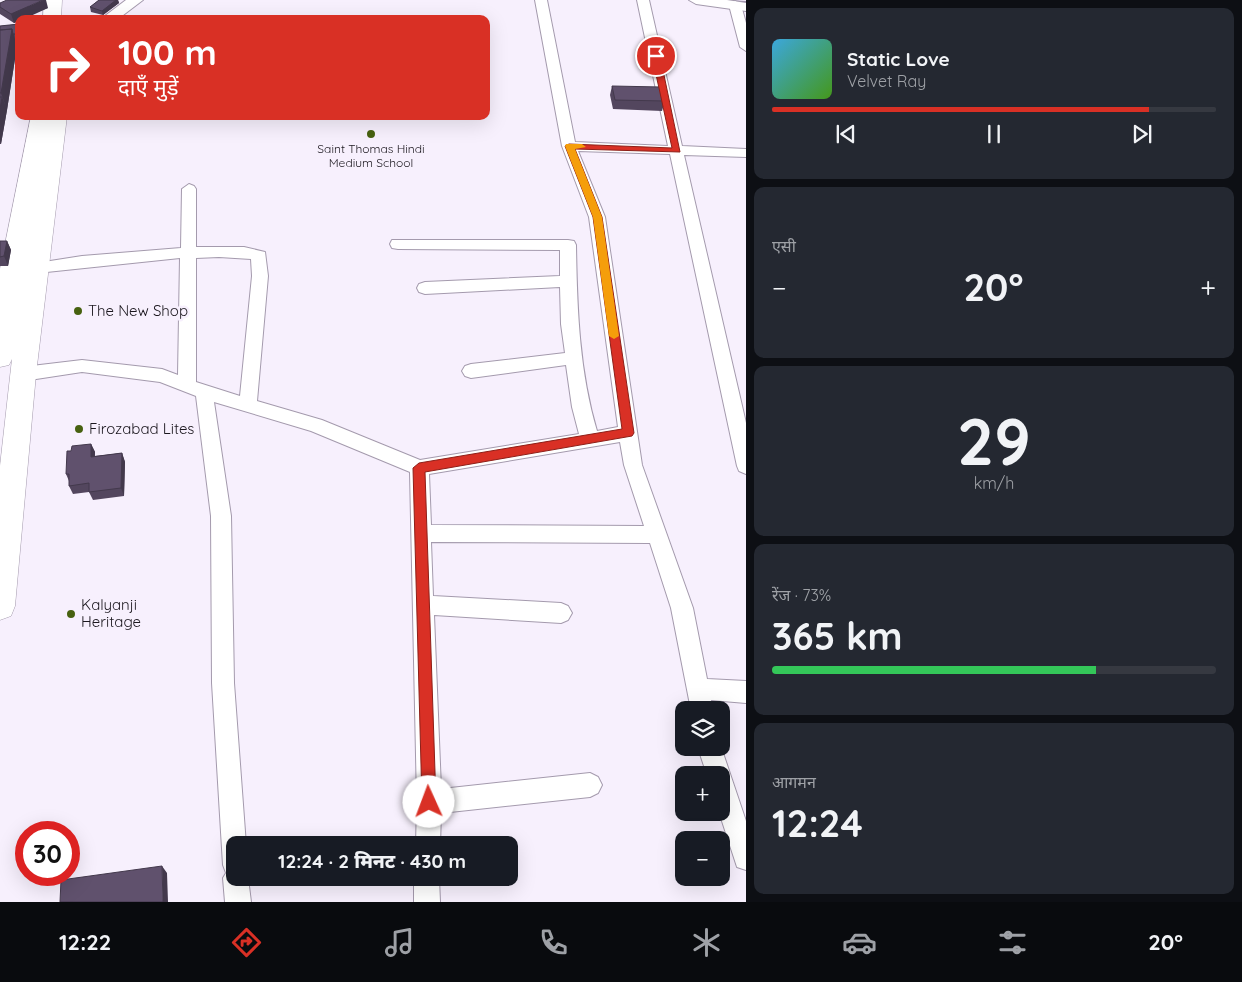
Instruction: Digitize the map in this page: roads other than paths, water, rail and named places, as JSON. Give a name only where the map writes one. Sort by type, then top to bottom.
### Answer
[{"type":"main road","points":[[52,15],[53,0]]},
{"type":"main road","points":[[66,0],[67,15]]},
{"type":"main road","points":[[0,358],[11,273],[39,120]]},
{"type":"main road","points":[[0,606],[22,374],[56,120]]},
{"type":"street","points":[[114,15],[136,0]]},
{"type":"street","points":[[541,0],[569,146],[597,217],[633,465],[682,608],[701,700],[746,692]]},
{"type":"street","points":[[643,0],[746,466]]},
{"type":"street","points":[[696,0],[740,6],[746,47]]},
{"type":"street","points":[[569,146],[746,153]]},
{"type":"street","points":[[189,189],[189,253],[196,388],[221,516],[223,682],[233,836]]},
{"type":"street","points":[[398,244],[568,245],[569,324],[581,406],[590,439]]},
{"type":"street","points":[[37,268],[64,263],[189,253],[241,252],[259,256],[260,276],[248,404]]},
{"type":"street","points":[[425,288],[568,281]]},
{"type":"street","points":[[472,371],[574,358]]},
{"type":"street","points":[[22,374],[82,366],[162,376],[316,425],[419,468],[628,433]]},
{"type":"street","points":[[419,468],[429,802],[428,836]]},
{"type":"street","points":[[422,533],[658,535]]},
{"type":"street","points":[[423,605],[562,613]]},
{"type":"street","points":[[429,802],[590,785]]},
{"type":"street","points":[[730,811],[746,858]]},
{"type":"street","points":[[237,886],[238,902]]},
{"type":"street","points":[[427,886],[427,902]]},
{"type":"waterway","points":[[730,0],[746,2]]},
{"type":"place","name":"Saint Thomas Hindi Medium School","points":[[371,134]]},
{"type":"place","name":"The New Shop","points":[[78,311]]},
{"type":"place","name":"Firozabad Lites","points":[[79,429]]},
{"type":"place","name":"Kalyanji Heritage","points":[[71,614]]}]
